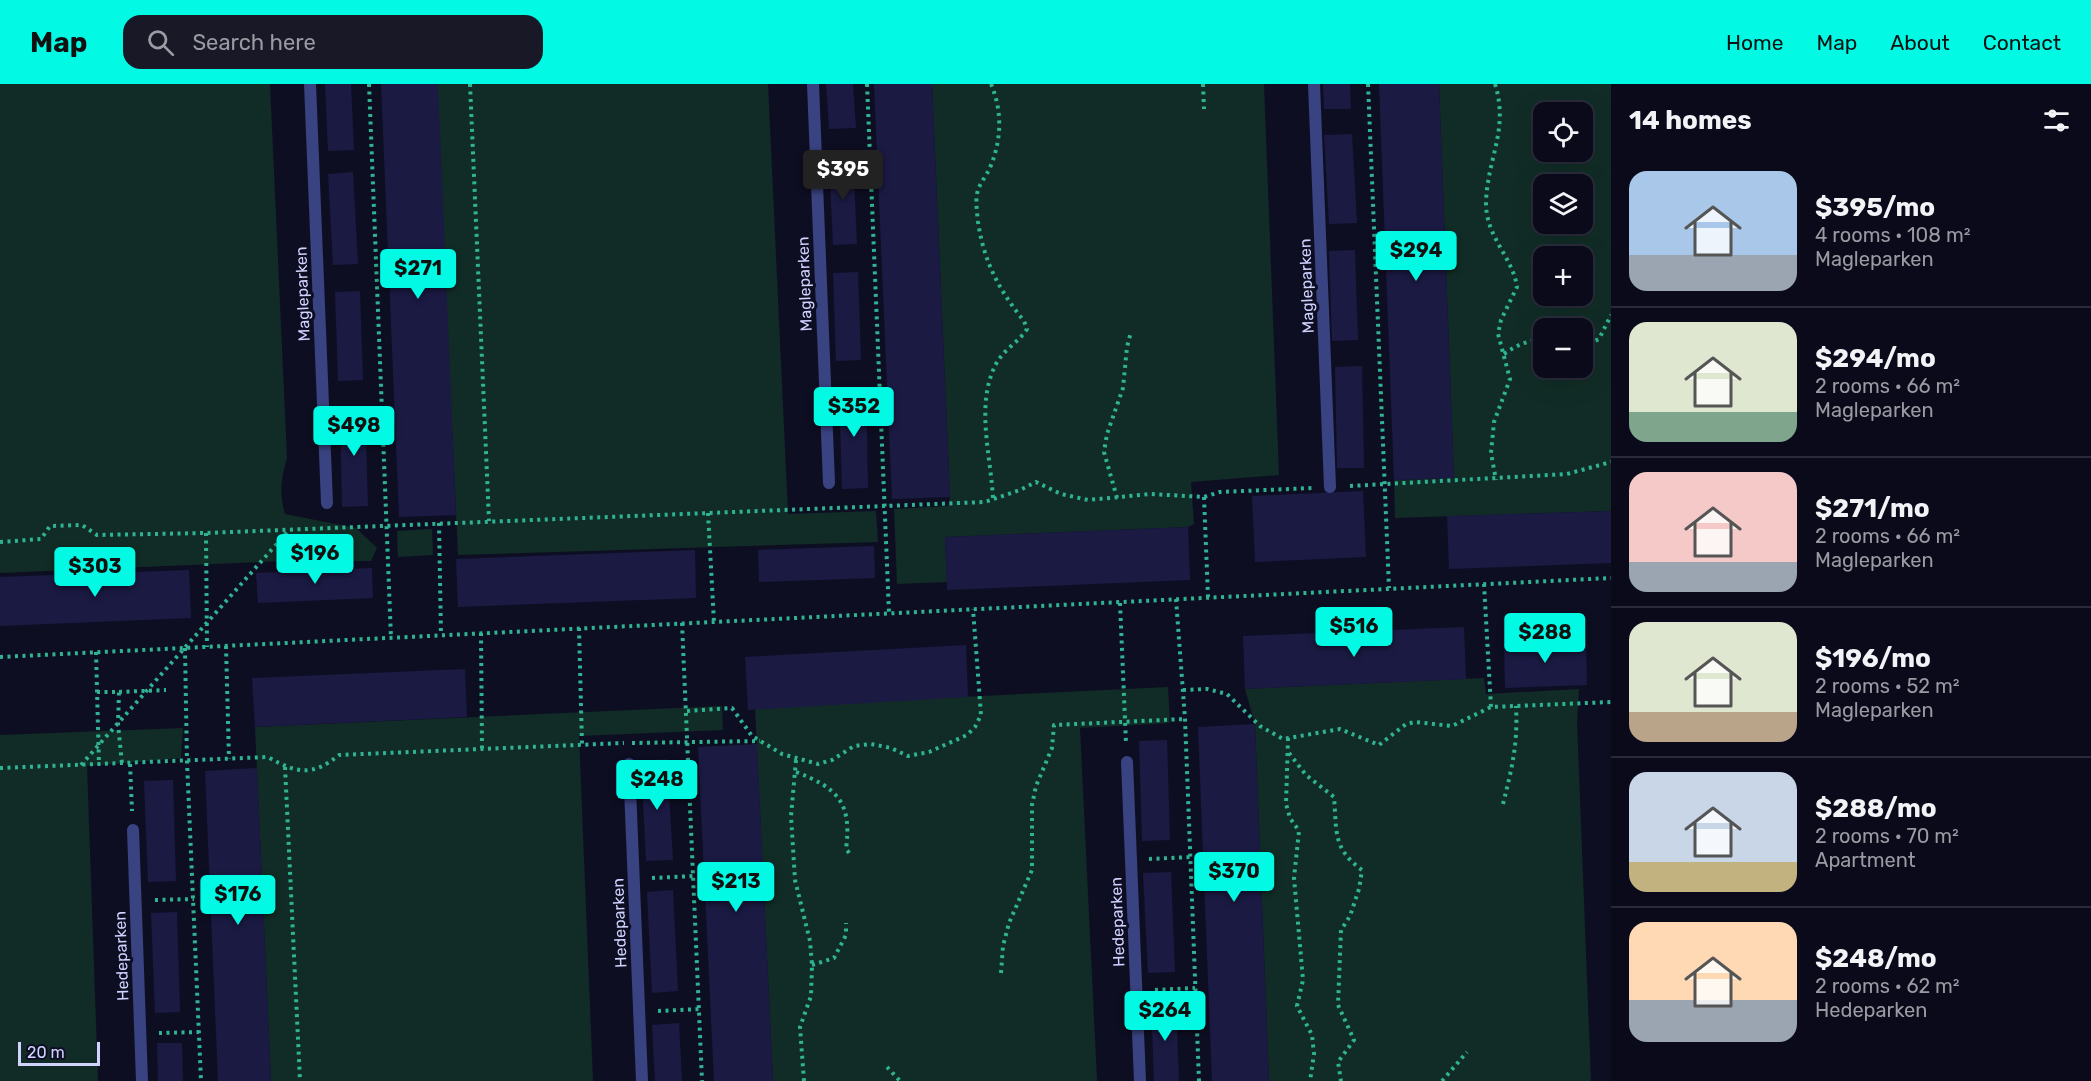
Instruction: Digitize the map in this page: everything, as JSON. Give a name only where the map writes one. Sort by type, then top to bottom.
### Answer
[{"type":"street","name":"Magleparken","points":[[310,84],[327,503]]},
{"type":"street","name":"Magleparken","points":[[813,84],[829,483]]},
{"type":"street","name":"Magleparken","points":[[1314,84],[1330,487]]},
{"type":"street","name":"Hedeparken","points":[[1127,762],[1140,1081]]},
{"type":"street","name":"Hedeparken","points":[[628,764],[642,1081]]},
{"type":"street","name":"Hedeparken","points":[[133,830],[142,1081]]},
{"type":"path","points":[[369,84],[391,638]]},
{"type":"path","points":[[470,84],[489,521]]},
{"type":"path","points":[[867,84],[889,613]]},
{"type":"path","points":[[991,84],[998,102],[1000,118],[991,165],[978,190],[976,205],[980,234],[992,275],[1024,321],[1027,329],[996,363],[986,398],[993,499]]},
{"type":"path","points":[[1203,84],[1204,110]]},
{"type":"path","points":[[1368,84],[1389,588]]},
{"type":"path","points":[[1495,84],[1502,115],[1486,201],[1491,228],[1517,287],[1501,320],[1498,334],[1510,379],[1494,422],[1491,453],[1496,480]]},
{"type":"path","points":[[1593,342],[1599,339],[1611,315]]},
{"type":"path","points":[[1117,498],[1104,452],[1107,434],[1123,388],[1127,347],[1131,332]]},
{"type":"path","points":[[1504,354],[1526,342],[1533,341]]},
{"type":"path","points":[[0,542],[41,539],[50,526],[65,525],[82,525],[98,535],[206,533],[985,502],[1036,482],[1061,494],[1088,500],[1151,495],[1204,497],[1220,492],[1496,480],[1567,474],[1611,462]]},
{"type":"path","points":[[1204,497],[1208,597]]},
{"type":"path","points":[[708,513],[714,622]]},
{"type":"path","points":[[439,523],[441,635]]},
{"type":"path","points":[[81,765],[290,530]]},
{"type":"path","points":[[206,533],[205,625],[207,647]]},
{"type":"path","points":[[0,657],[1611,578]]},
{"type":"path","points":[[1484,584],[1491,707]]},
{"type":"path","points":[[1176,599],[1185,719],[1198,1081]]},
{"type":"path","points":[[1120,603],[1127,762]]},
{"type":"path","points":[[687,711],[732,708],[752,736],[796,760],[818,764],[832,760],[854,746],[871,744],[891,748],[908,756],[929,752],[967,735],[975,726],[982,704],[974,609]]},
{"type":"path","points":[[682,623],[702,1081]]},
{"type":"path","points":[[579,628],[582,745]]},
{"type":"path","points":[[481,633],[482,749]]},
{"type":"path","points":[[226,646],[229,759]]},
{"type":"path","points":[[186,648],[187,762],[201,1081]]},
{"type":"path","points":[[96,652],[99,765]]},
{"type":"path","points":[[1183,690],[1207,689],[1227,694],[1270,733],[1288,738],[1340,729],[1379,745],[1406,724],[1415,722],[1452,726],[1491,707],[1611,702]]},
{"type":"path","points":[[97,692],[166,690]]},
{"type":"path","points":[[119,692],[118,724],[122,764]]},
{"type":"path","points":[[1503,804],[1517,743],[1516,706]]},
{"type":"path","points":[[1001,973],[1003,946],[1009,923],[1032,870],[1032,805],[1036,786],[1052,748],[1054,725],[1185,719]]},
{"type":"path","points":[[1288,738],[1286,804],[1290,818],[1299,831],[1294,878],[1303,980],[1297,1006],[1312,1035],[1314,1054],[1310,1081]]},
{"type":"path","points":[[0,768],[268,757],[285,767],[301,772],[314,770],[339,755],[688,741],[760,741]]},
{"type":"path","points":[[1288,753],[1306,775],[1334,797],[1339,844],[1345,858],[1362,870],[1359,889],[1350,916],[1341,930],[1338,1005],[1354,1040],[1338,1062],[1341,1081]]},
{"type":"path","points":[[796,760],[791,816],[795,880],[799,906],[810,941],[812,965],[811,996],[800,1027],[804,1081]]},
{"type":"path","points":[[130,764],[133,830]]},
{"type":"path","points":[[285,767],[300,1081]]},
{"type":"path","points":[[796,772],[821,783],[842,801],[849,822],[846,849],[850,854]]},
{"type":"path","points":[[1168,858],[1190,857]]},
{"type":"path","points":[[669,877],[694,876]]},
{"type":"path","points":[[172,899],[194,899]]},
{"type":"path","points":[[812,965],[834,958],[846,935],[846,923]]},
{"type":"path","points":[[1173,990],[1195,988]]},
{"type":"path","points":[[675,1010],[699,1009]]},
{"type":"path","points":[[177,1033],[199,1032]]},
{"type":"path","points":[[1442,1081],[1467,1052]]},
{"type":"path","points":[[887,1067],[900,1081]]},
{"type":"green space","points":[[0,84],[270,84],[287,458],[283,473],[283,506],[285,514],[356,528],[377,548],[371,561],[283,561],[0,573]]},
{"type":"green space","points":[[436,84],[768,84],[788,514],[876,511],[878,542],[458,555]]},
{"type":"green space","points":[[932,84],[1264,84],[1279,475],[1191,482],[1194,524],[1188,527],[945,537],[947,582],[897,584],[894,509],[948,506],[950,497]]},
{"type":"green space","points":[[1439,84],[1611,84],[1611,511],[1395,518],[1394,480],[1454,478]]},
{"type":"green space","points":[[432,529],[433,555],[398,557],[397,531]]},
{"type":"green space","points":[[1484,678],[1486,694],[1579,689],[1577,722],[1591,1081],[1269,1081],[1255,724],[1245,689]]},
{"type":"green space","points":[[1168,687],[1170,723],[1080,728],[1097,1081],[773,1081],[755,707]]},
{"type":"green space","points":[[722,706],[723,730],[579,736],[593,1081],[271,1081],[255,727]]},
{"type":"green space","points":[[183,728],[181,758],[87,766],[98,1081],[0,1081],[0,735]]},
{"type":"building","points":[[325,84],[351,84],[354,150],[328,151]]},
{"type":"building","points":[[381,84],[438,84],[456,515],[399,517]]},
{"type":"building","points":[[826,84],[853,84],[856,128],[829,129]]},
{"type":"building","points":[[874,84],[932,84],[950,497],[892,499]]},
{"type":"building","points":[[1323,84],[1350,84],[1351,109],[1324,109]]},
{"type":"building","points":[[1379,84],[1439,84],[1454,478],[1394,480]]},
{"type":"building","points":[[1352,134],[1357,223],[1329,224],[1324,135]]},
{"type":"building","points":[[853,157],[857,244],[833,245],[829,158]]},
{"type":"building","points":[[353,172],[358,264],[333,265],[328,174]]},
{"type":"building","points":[[1355,250],[1358,340],[1332,341],[1329,251]]},
{"type":"building","points":[[858,272],[861,360],[836,361],[833,273]]},
{"type":"building","points":[[360,291],[363,380],[338,381],[335,292]]},
{"type":"building","points":[[1362,366],[1364,468],[1337,468],[1335,367]]},
{"type":"building","points":[[866,387],[868,488],[842,489],[839,388]]},
{"type":"building","points":[[340,407],[365,407],[368,506],[342,507]]},
{"type":"building","points":[[1363,491],[1366,557],[1255,562],[1252,496]]},
{"type":"building","points":[[1611,511],[1611,563],[1449,569],[1447,516]]},
{"type":"building","points":[[1188,527],[1190,580],[947,590],[945,537]]},
{"type":"building","points":[[874,546],[875,578],[759,582],[758,550]]},
{"type":"building","points":[[695,550],[696,598],[458,607],[456,559]]},
{"type":"building","points":[[372,568],[373,598],[258,603],[256,573]]},
{"type":"building","points":[[189,570],[191,618],[0,626],[0,577]]},
{"type":"building","points":[[1464,627],[1466,679],[1245,689],[1243,636]]},
{"type":"building","points":[[1586,641],[1587,685],[1505,688],[1504,644]]},
{"type":"building","points":[[966,645],[968,697],[748,710],[745,657]]},
{"type":"building","points":[[465,669],[467,717],[255,727],[252,678]]},
{"type":"building","points":[[1255,724],[1269,1081],[1212,1081],[1198,727]]},
{"type":"building","points":[[1167,740],[1170,840],[1142,841],[1139,741]]},
{"type":"building","points":[[757,744],[773,1081],[714,1081],[698,747]]},
{"type":"building","points":[[667,759],[673,860],[646,861],[641,761]]},
{"type":"building","points":[[257,768],[271,1081],[218,1081],[205,771]]},
{"type":"building","points":[[173,780],[176,881],[148,882],[144,781]]},
{"type":"building","points":[[1171,872],[1175,972],[1148,973],[1143,873]]},
{"type":"building","points":[[673,890],[678,991],[652,993],[647,892]]},
{"type":"building","points":[[177,912],[180,1012],[155,1013],[151,913]]},
{"type":"building","points":[[1176,1002],[1179,1081],[1154,1081],[1151,1003]]},
{"type":"building","points":[[679,1023],[682,1081],[655,1081],[652,1025]]},
{"type":"building","points":[[157,1043],[182,1043],[183,1081],[158,1081]]}]
